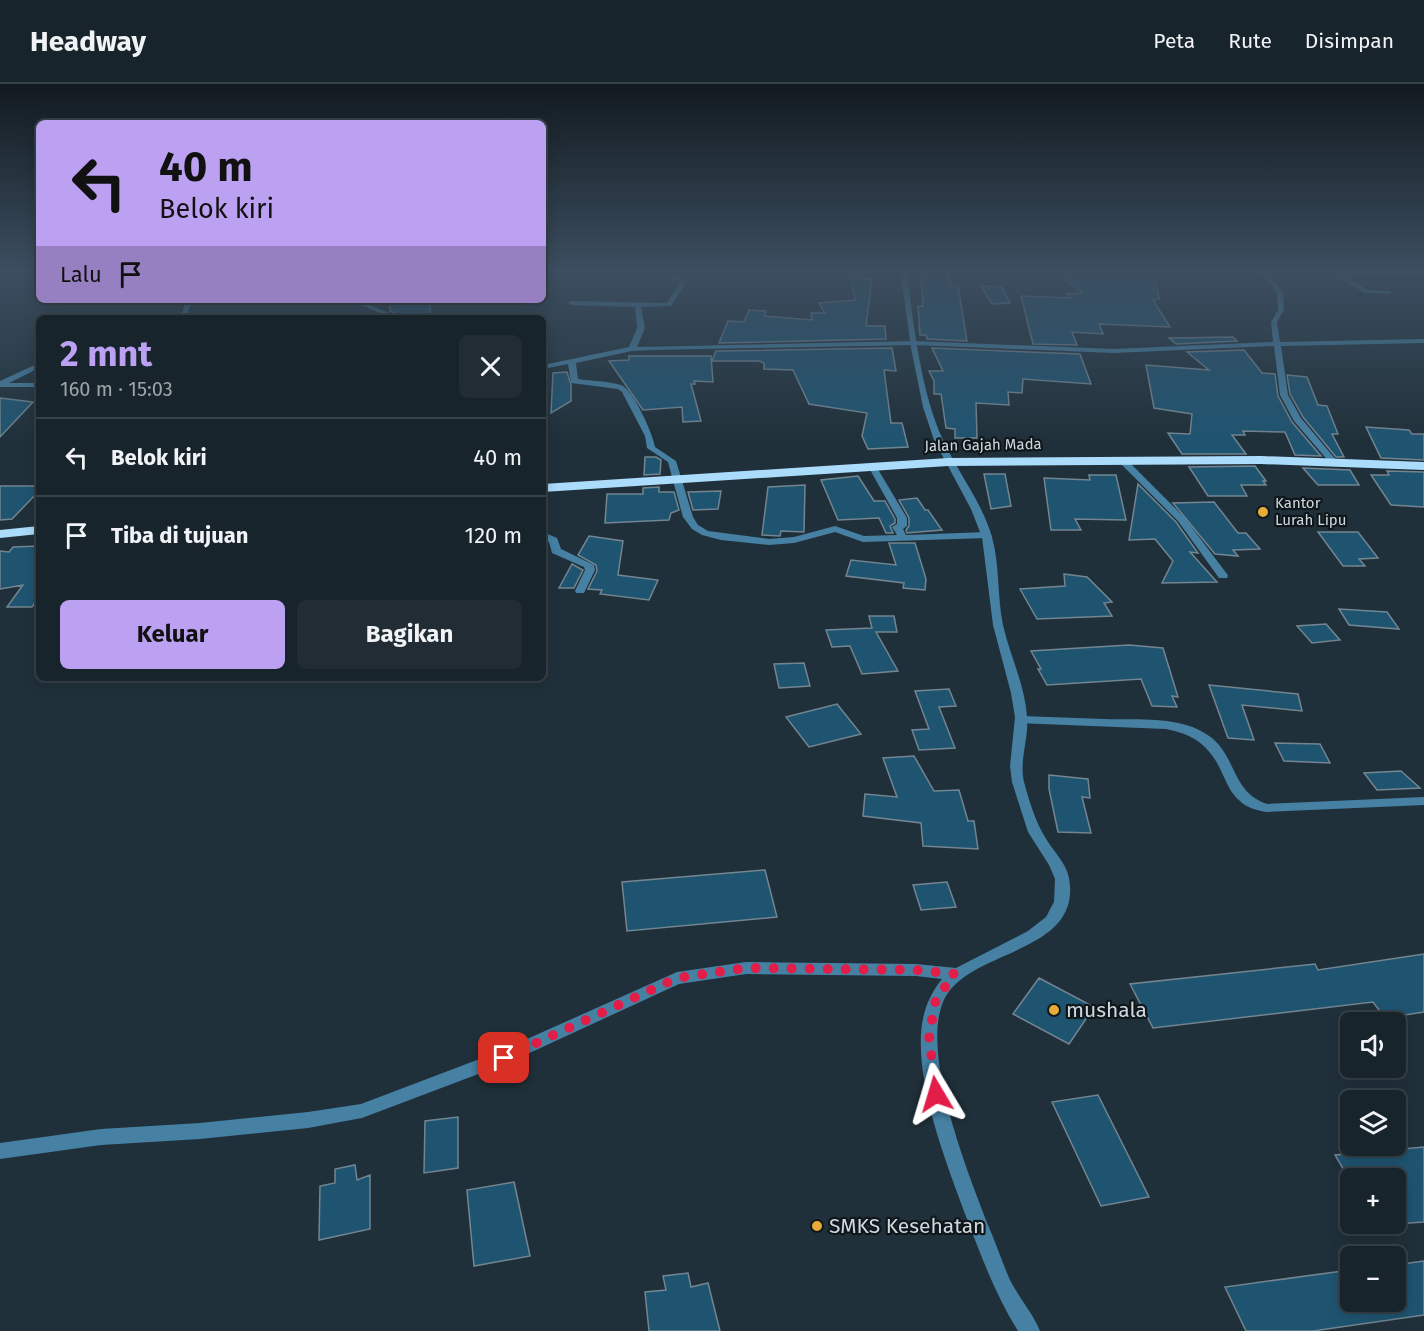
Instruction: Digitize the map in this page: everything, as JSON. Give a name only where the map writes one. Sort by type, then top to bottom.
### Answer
[{"type":"highway","name":"Jalan Gajah Mada","points":[[546,488],[948,462],[1333,461],[1424,466]]},
{"type":"highway","points":[[0,534],[36,530]]},
{"type":"street","points":[[632,350],[641,327]]},
{"type":"street","points":[[0,1151],[101,1137],[200,1131],[308,1120],[362,1111],[504,1058],[677,978],[746,968],[916,970],[955,974],[988,960],[1051,922],[1064,898],[1062,878],[1058,867],[1037,836],[1017,780],[1021,720],[1017,692],[997,623],[987,535],[978,514],[948,462],[932,425],[912,327]]},
{"type":"street","points":[[1275,327],[1284,395],[1297,419],[1333,461]]},
{"type":"street","points":[[546,366],[632,350],[915,343],[1114,351],[1424,341]]},
{"type":"street","points":[[572,362],[574,381],[620,387],[624,391],[649,436],[651,448],[672,461],[688,517],[695,528],[712,535],[735,540],[769,542],[794,540],[835,529],[863,539],[987,535]]},
{"type":"street","points":[[0,384],[36,366]]},
{"type":"street","points":[[0,384],[36,385]]},
{"type":"street","points":[[1122,460],[1181,519],[1223,576]]},
{"type":"street","points":[[872,466],[902,518],[902,526],[897,527],[903,537]]},
{"type":"street","points":[[546,536],[554,540],[556,551],[589,565],[590,570],[580,591]]},
{"type":"street","points":[[1021,720],[1166,725],[1183,728],[1201,736],[1214,747],[1240,797],[1250,805],[1266,808],[1424,801]]},
{"type":"street","points":[[955,974],[936,999],[929,1036],[936,1094],[961,1179],[1006,1292],[1030,1331]]},
{"type":"building","points":[[725,327],[885,327],[886,339],[719,343]]},
{"type":"building","points":[[919,327],[965,327],[967,341],[927,339],[926,335],[920,335]]},
{"type":"building","points":[[1029,327],[1100,327],[1103,334],[1072,332],[1077,345],[1033,344]]},
{"type":"building","points":[[1233,337],[1237,341],[1176,344],[1169,338]]},
{"type":"building","points":[[892,348],[896,371],[884,370],[891,423],[902,423],[908,447],[868,449],[862,436],[867,413],[809,404],[793,370],[764,369],[764,363],[759,361],[712,361],[716,351]]},
{"type":"building","points":[[932,348],[1080,354],[1091,384],[1023,379],[1022,393],[1008,392],[1009,405],[976,403],[977,438],[955,438],[955,429],[946,428],[941,394],[934,394],[934,381],[929,371],[943,371]]},
{"type":"building","points":[[1244,350],[1262,373],[1275,374],[1278,396],[1292,422],[1321,456],[1295,455],[1285,432],[1243,431],[1245,435],[1232,435],[1246,454],[1182,454],[1168,433],[1190,434],[1192,414],[1154,408],[1146,365],[1209,370],[1187,352]]},
{"type":"building","points":[[629,356],[711,356],[713,382],[694,381],[695,384],[691,384],[701,421],[683,422],[682,407],[643,410],[609,361],[629,360]]},
{"type":"building","points":[[567,372],[571,385],[571,401],[551,413],[553,373]]},
{"type":"building","points":[[1287,375],[1307,377],[1318,405],[1327,406],[1338,434],[1332,434],[1344,457],[1336,457],[1303,417],[1290,394]]},
{"type":"building","points":[[0,398],[33,402],[0,437]]},
{"type":"building","points":[[1366,427],[1409,430],[1412,434],[1424,434],[1424,460],[1381,458]]},
{"type":"building","points":[[645,457],[656,457],[661,460],[660,474],[644,475]]},
{"type":"building","points":[[1255,466],[1266,481],[1263,481],[1266,485],[1241,485],[1247,496],[1208,496],[1189,467]]},
{"type":"building","points":[[1303,468],[1350,470],[1359,485],[1318,485]]},
{"type":"building","points":[[1387,471],[1424,472],[1424,507],[1391,505],[1371,475],[1389,475]]},
{"type":"building","points":[[984,474],[1005,474],[1011,506],[991,509]]},
{"type":"building","points":[[1089,475],[1116,475],[1126,520],[1075,519],[1081,530],[1051,530],[1044,478],[1090,480]]},
{"type":"building","points":[[858,476],[874,501],[885,501],[895,519],[895,523],[890,526],[893,533],[886,533],[879,518],[838,520],[821,480]]},
{"type":"building","points":[[1138,484],[1176,522],[1198,553],[1190,552],[1217,582],[1162,583],[1173,561],[1155,539],[1129,540]]},
{"type":"building","points":[[805,485],[804,532],[781,531],[780,536],[762,535],[768,487]]},
{"type":"building","points":[[0,486],[36,486],[36,494],[12,519],[0,520]]},
{"type":"building","points":[[659,487],[659,492],[674,492],[679,510],[671,513],[669,520],[605,523],[607,494],[643,494],[643,488]]},
{"type":"building","points":[[721,491],[718,509],[693,510],[688,492]]},
{"type":"building","points":[[917,498],[942,530],[907,533],[909,518],[899,500]]},
{"type":"building","points":[[1214,502],[1238,533],[1246,533],[1260,549],[1233,550],[1238,556],[1215,554],[1173,503]]},
{"type":"building","points":[[1318,532],[1358,532],[1378,558],[1359,559],[1365,566],[1343,566]]},
{"type":"building","points":[[589,536],[623,541],[618,575],[658,580],[649,600],[600,594],[602,590],[588,589],[597,571],[596,565],[578,555]]},
{"type":"building","points":[[889,543],[915,543],[926,579],[925,590],[903,588],[904,583],[846,576],[851,560],[896,565]]},
{"type":"building","points":[[36,546],[36,601],[32,607],[7,607],[23,585],[0,589],[0,551],[9,552],[13,547]]},
{"type":"building","points":[[572,564],[583,570],[574,588],[559,588]]},
{"type":"building","points":[[1064,574],[1087,577],[1112,602],[1104,603],[1112,616],[1037,619],[1020,589],[1065,586]]},
{"type":"building","points":[[1339,609],[1387,612],[1399,629],[1349,625]]},
{"type":"building","points":[[869,616],[894,616],[897,632],[876,632],[898,671],[862,674],[850,646],[832,647],[826,630],[872,628]]},
{"type":"building","points":[[1326,624],[1340,640],[1312,643],[1297,626]]},
{"type":"building","points":[[1129,645],[1163,648],[1178,697],[1172,696],[1177,707],[1152,706],[1141,679],[1047,685],[1031,651]]},
{"type":"building","points":[[804,663],[810,686],[779,688],[774,664]]},
{"type":"building","points":[[1209,685],[1298,694],[1302,711],[1242,705],[1254,740],[1228,738]]},
{"type":"building","points":[[949,689],[956,706],[939,707],[955,748],[919,750],[912,730],[929,729],[915,691]]},
{"type":"building","points":[[837,704],[861,734],[809,747],[786,717]]},
{"type":"building","points":[[1275,743],[1320,744],[1330,763],[1284,761]]},
{"type":"building","points":[[914,756],[934,791],[959,790],[968,821],[974,821],[978,849],[923,846],[921,823],[863,816],[865,794],[897,797],[883,758]]},
{"type":"building","points":[[1401,771],[1420,788],[1377,790],[1364,773]]},
{"type":"building","points":[[1049,775],[1088,779],[1090,798],[1082,797],[1091,833],[1058,832],[1049,789]]},
{"type":"building","points":[[765,870],[777,917],[627,931],[622,882]]},
{"type":"building","points":[[947,882],[956,907],[921,910],[913,885]]},
{"type":"building","points":[[1424,954],[1424,1012],[1406,1015],[1406,1012],[1380,1012],[1373,1002],[1153,1028],[1130,984],[1315,964],[1318,970]]},
{"type":"building","name":"mushala","points":[[1039,978],[1094,1007],[1069,1044],[1013,1014]]},
{"type":"building","points":[[1098,1095],[1149,1197],[1101,1206],[1052,1102]]},
{"type":"building","points":[[458,1117],[458,1168],[424,1173],[425,1121]]},
{"type":"building","points":[[1424,1147],[1424,1222],[1406,1223],[1406,1168],[1343,1168],[1335,1155],[1406,1156],[1406,1149]]},
{"type":"building","points":[[355,1165],[357,1180],[370,1175],[370,1229],[319,1240],[320,1186],[335,1183],[335,1169]]},
{"type":"building","points":[[514,1182],[530,1256],[474,1266],[467,1190]]},
{"type":"building","points":[[1424,1261],[1424,1315],[1313,1331],[1246,1331],[1225,1287],[1340,1271],[1340,1312],[1406,1312],[1406,1263]]},
{"type":"building","points":[[688,1273],[691,1287],[708,1283],[720,1331],[649,1331],[645,1292],[666,1290],[663,1276]]},
{"type":"place","name":"Kantor Lurah Lipu","points":[[1263,512]]},
{"type":"place","name":"mushala","points":[[1054,1010]]},
{"type":"place","name":"SMKS Kesehatan","points":[[817,1226]]},
{"type":"route","points":[[504,1058],[677,978],[746,968],[916,970],[955,974],[936,999],[929,1036],[936,1094]]}]
